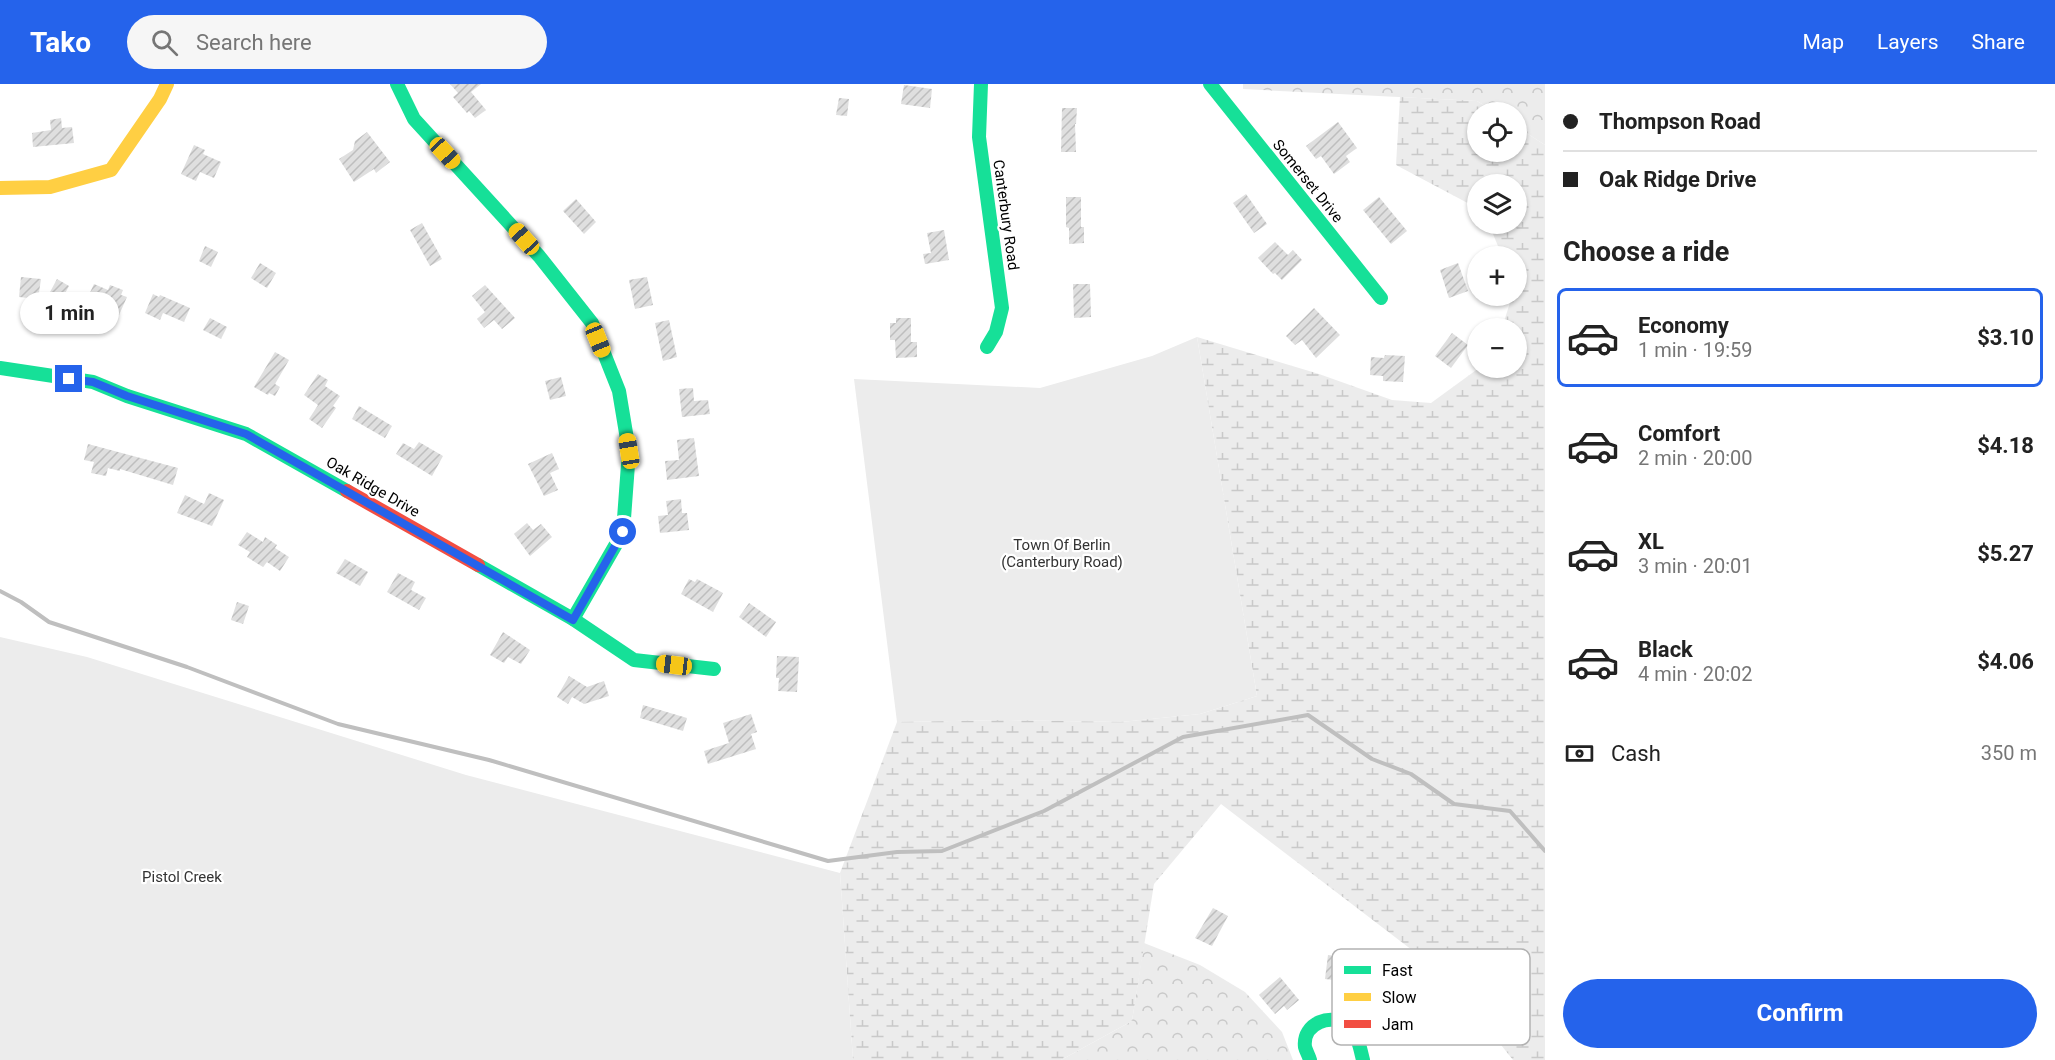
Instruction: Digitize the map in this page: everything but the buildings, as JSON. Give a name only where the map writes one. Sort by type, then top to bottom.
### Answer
[{"type":"street","points":[[0,188],[50,187],[111,170],[160,99],[167,84]]},
{"type":"street","points":[[397,84],[414,119],[539,256],[592,323],[619,392],[629,451],[623,532],[573,620]]},
{"type":"street","name":"Canterbury Road","points":[[981,84],[980,137],[1002,308],[996,332],[987,347]]},
{"type":"street","name":"Somerset Drive","points":[[1210,84],[1381,298]]},
{"type":"street","name":"Oak Ridge Drive","points":[[0,369],[93,382],[127,396],[246,434],[573,620],[634,660],[714,669]]},
{"type":"street","points":[[1310,1060],[1306,1055],[1307,1033],[1318,1021],[1332,1020]]},
{"type":"street","points":[[1360,1045],[1363,1060]]},
{"type":"green space","points":[[1243,84],[1545,84],[1545,145],[1527,133],[1527,102],[1479,102],[1243,89]]},
{"type":"green space","points":[[1400,97],[1479,102],[1467,102],[1467,162],[1527,162],[1527,133],[1545,145],[1545,1060],[1513,1060],[1501,1045],[1530,1045],[1530,949],[1411,949],[1221,804],[1154,884],[1132,1021],[1061,1060],[853,1060],[840,873],[897,722],[1008,720],[1121,722],[1200,714],[1257,696],[1197,337],[1319,374],[1392,400],[1431,403],[1467,377],[1527,378],[1527,318],[1505,318],[1509,306],[1527,306],[1527,246],[1498,246],[1493,234],[1527,234],[1527,174],[1467,174],[1467,203],[1396,165]]},
{"type":"green space","name":"Town Of Berlin (Canterbury Road)","points":[[1197,337],[1257,696],[1200,714],[1121,722],[1008,720],[897,722],[854,379],[1040,388],[1152,356]]},
{"type":"green space","name":"Pistol Creek","points":[[0,637],[87,657],[466,775],[840,873],[853,1060],[0,1060]]},
{"type":"green space","points":[[1144,943],[1200,965],[1245,992],[1282,1032],[1293,1060],[1061,1060],[1132,1021]]},
{"type":"waterway","points":[[0,591],[21,602],[49,622],[187,667],[338,724],[489,760],[828,861],[897,852],[942,851],[1044,811],[1183,737],[1308,715],[1372,759],[1411,774],[1454,804],[1510,811],[1545,851]]},
{"type":"traffic: fast","points":[[397,84],[414,119],[539,256],[592,323],[619,391],[629,451],[623,532],[573,619]]},
{"type":"traffic: fast","points":[[981,84],[979,137],[1002,308],[996,332],[987,347]]},
{"type":"traffic: fast","points":[[1210,84],[1381,298]]},
{"type":"traffic: fast","points":[[0,368],[93,382],[127,396],[246,434],[347,491]]},
{"type":"traffic: fast","points":[[478,565],[573,619],[634,660],[714,669]]},
{"type":"traffic: fast","points":[[1310,1060],[1305,1047],[1308,1032],[1319,1022],[1332,1020]]},
{"type":"traffic: fast","points":[[1359,1045],[1363,1060]]},
{"type":"traffic: slow","points":[[0,188],[50,187],[111,170],[160,99],[167,84]]},
{"type":"traffic: jam","points":[[347,491],[478,565]]},
{"type":"route","points":[[69,379],[93,382],[127,396],[246,434],[573,620],[623,532]]}]
